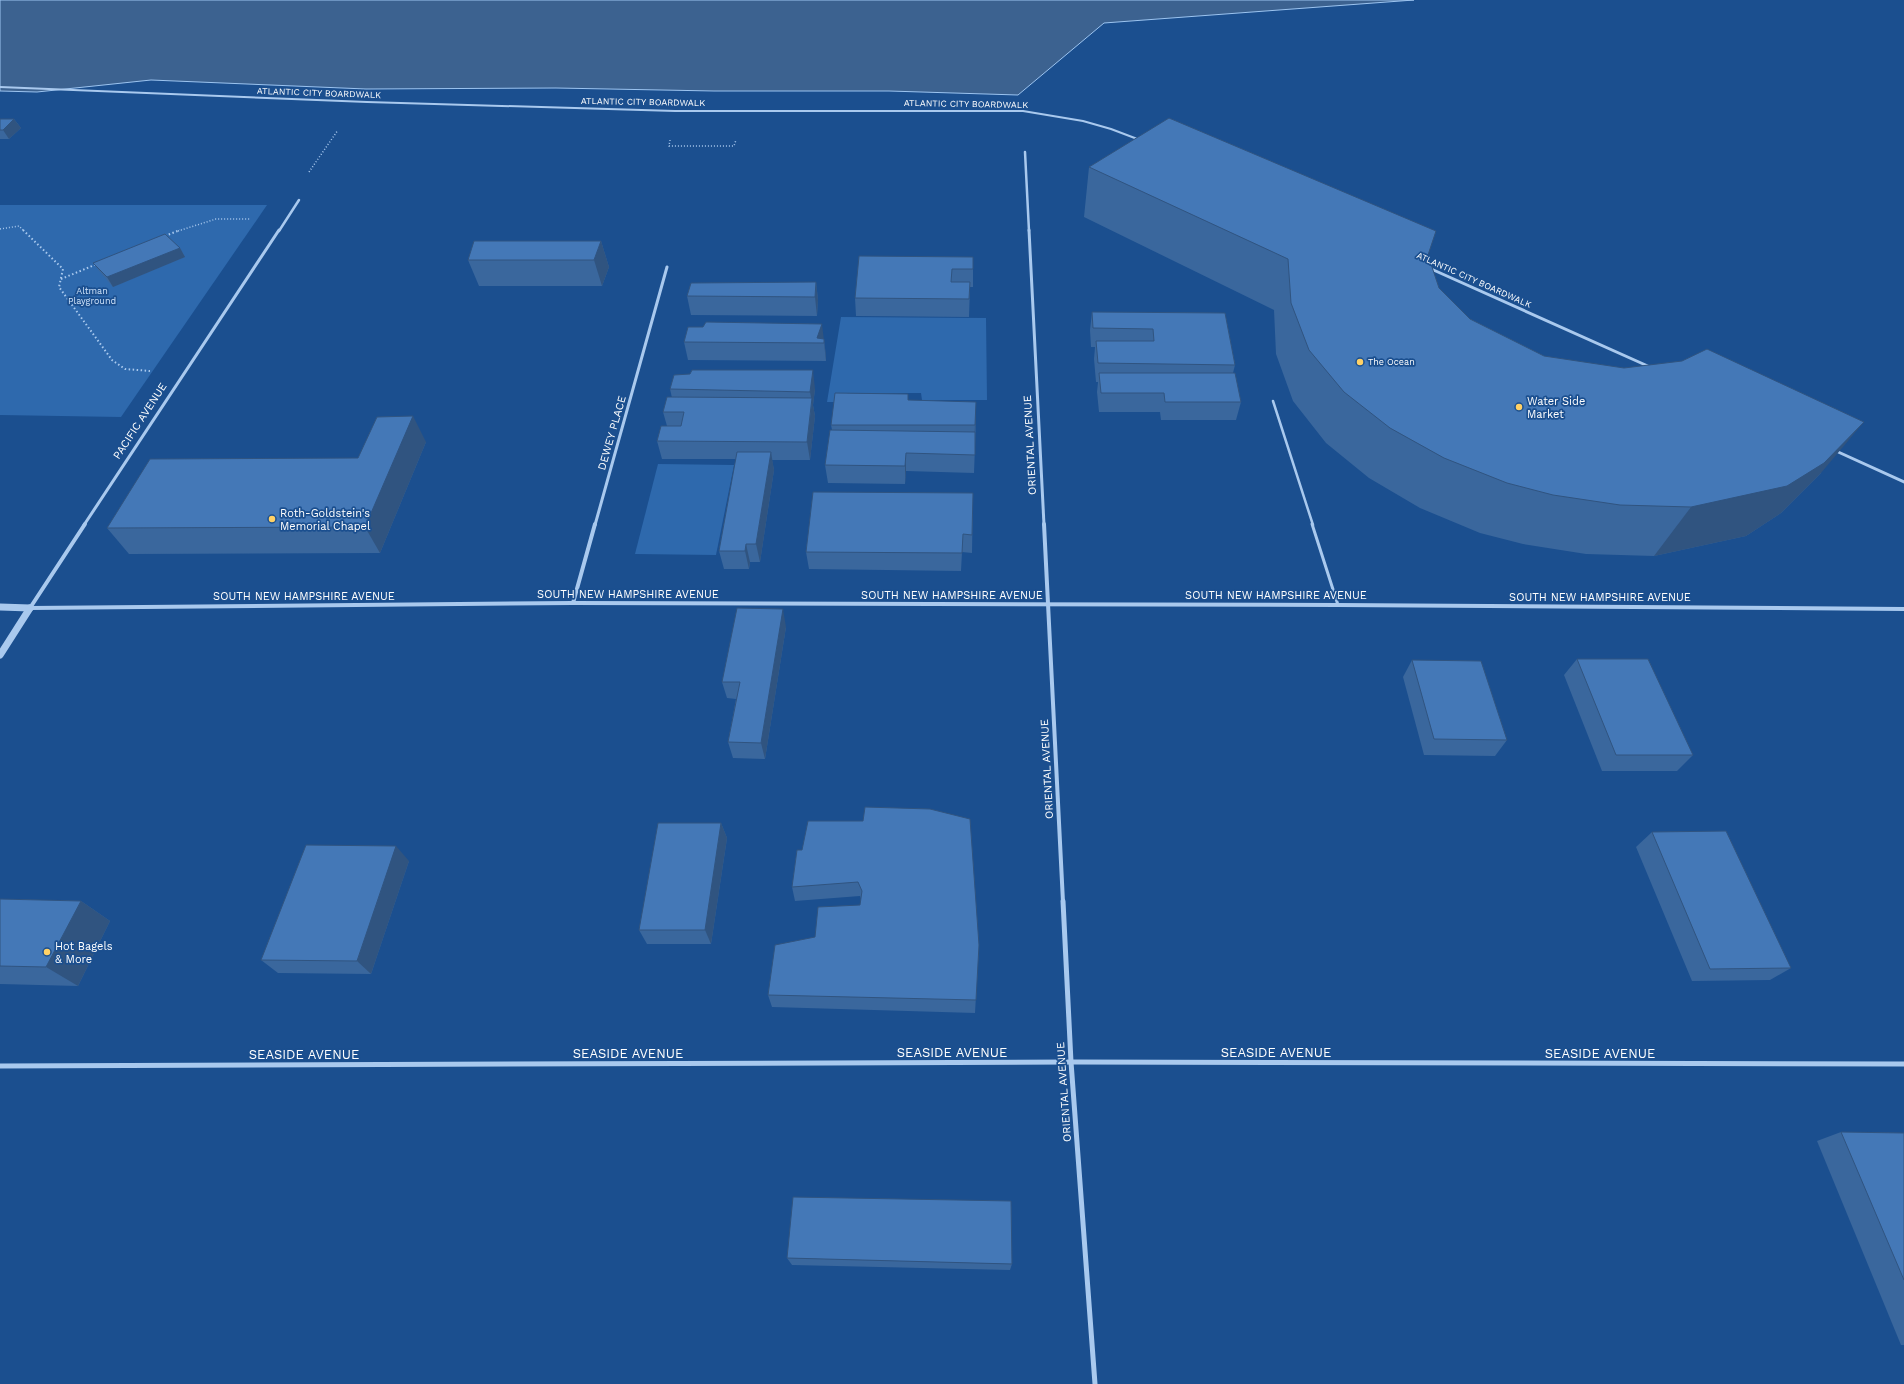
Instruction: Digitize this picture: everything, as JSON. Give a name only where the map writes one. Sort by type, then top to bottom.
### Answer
[{"type":"street","name":"ATLANTIC CITY BOARDWALK","points":[[0,87],[367,102],[675,111],[1023,111],[1070,118],[1112,128],[1148,142]]},
{"type":"street","name":"ORIENTAL AVENUE","points":[[1025,152],[1071,1062],[1094,1384]]},
{"type":"street","name":"PACIFIC AVENUE","points":[[0,655],[299,200]]},
{"type":"street","name":"ATLANTIC CITY BOARDWALK","points":[[1423,265],[1655,369]]},
{"type":"street","name":"DEWEY PLACE","points":[[573,603],[667,267]]},
{"type":"street","points":[[1829,448],[1904,482]]},
{"type":"street","name":"SOUTH NEW HAMPSHIRE AVENUE","points":[[0,607],[30,608],[573,603],[1338,605],[1904,609]]},
{"type":"street","name":"SEASIDE AVENUE","points":[[0,1066],[1071,1062],[1904,1064]]},
{"type":"lane","points":[[1273,401],[1338,605]]},
{"type":"path","points":[[299,200],[296,189],[342,124]]},
{"type":"path","points":[[160,238],[203,221],[218,219],[242,218],[284,222]]},
{"type":"path","points":[[0,229],[19,226],[63,269],[58,287],[112,360],[125,369],[184,374]]},
{"type":"path","points":[[61,279],[103,262]]},
{"type":"green space","name":"Altman Playground","points":[[0,205],[267,205],[121,417],[0,415]]},
{"type":"green space","points":[[841,317],[986,318],[987,400],[922,400],[921,393],[848,393],[838,402],[827,402]]},
{"type":"green space","points":[[658,464],[734,465],[716,555],[635,554]]},
{"type":"shaded area","points":[[0,0],[1414,0],[1104,23],[1018,95],[889,91],[714,91],[556,88],[366,89],[151,80],[37,92],[0,91]]},
{"type":"building","points":[[1169,118],[1436,231],[1428,255],[1439,288],[1470,319],[1544,356],[1624,368],[1682,361],[1707,349],[1864,422],[1824,463],[1787,486],[1691,507],[1620,505],[1553,495],[1507,483],[1444,458],[1390,428],[1344,392],[1309,350],[1291,303],[1288,259],[1089,167]]},
{"type":"building","points":[[0,119],[14,119],[3,130],[0,130]]},
{"type":"building","points":[[165,234],[180,248],[107,277],[93,263]]},
{"type":"building","points":[[474,241],[601,241],[594,260],[468,260]]},
{"type":"building","points":[[859,256],[973,257],[973,269],[952,269],[951,282],[970,282],[969,299],[855,298]]},
{"type":"building","points":[[816,282],[815,297],[687,296],[691,283]]},
{"type":"building","points":[[1092,312],[1225,313],[1235,365],[1098,363],[1096,341],[1154,341],[1153,329],[1093,328]]},
{"type":"building","points":[[706,322],[822,324],[817,338],[824,339],[824,343],[684,342],[688,327],[703,327]]},
{"type":"building","points":[[692,370],[813,370],[810,392],[670,389],[674,375],[690,374]]},
{"type":"building","points":[[1099,373],[1235,373],[1241,402],[1165,402],[1164,393],[1101,393]]},
{"type":"building","points":[[835,393],[908,394],[908,400],[976,402],[975,425],[831,425]]},
{"type":"building","points":[[667,397],[812,398],[807,442],[657,441],[661,426],[681,426],[684,412],[663,412]]},
{"type":"building","points":[[413,416],[365,527],[107,528],[150,459],[358,458],[377,417]]},
{"type":"building","points":[[830,430],[975,432],[975,455],[906,453],[905,466],[825,465]]},
{"type":"building","points":[[737,452],[771,452],[756,544],[746,544],[745,551],[719,551]]},
{"type":"building","points":[[813,492],[973,493],[972,535],[963,534],[962,553],[806,552]]},
{"type":"building","points":[[737,608],[783,609],[761,743],[728,742],[740,682],[722,682]]},
{"type":"building","points":[[1577,659],[1648,659],[1693,755],[1616,755]]},
{"type":"building","points":[[1412,660],[1481,661],[1507,740],[1434,739]]},
{"type":"building","points":[[865,807],[930,809],[970,819],[979,945],[976,1000],[768,995],[775,945],[815,937],[818,907],[860,905],[862,891],[858,882],[792,887],[797,850],[802,850],[808,821],[863,821]]},
{"type":"building","points":[[658,823],[721,823],[705,930],[639,930]]},
{"type":"building","points":[[1726,831],[1791,968],[1710,969],[1652,832]]},
{"type":"building","points":[[306,845],[396,846],[357,961],[261,960]]},
{"type":"building","points":[[0,899],[81,901],[46,967],[0,966]]},
{"type":"building","points":[[1841,1132],[1904,1133],[1904,1280]]},
{"type":"building","points":[[793,1197],[1011,1201],[1012,1264],[787,1258]]},
{"type":"place","name":"The Ocean","points":[[1360,362]]},
{"type":"place","name":"Water Side Market","points":[[1519,407]]},
{"type":"place","name":"Roth-Goldstein's Memorial Chapel","points":[[272,519]]},
{"type":"place","name":"Hot Bagels & More","points":[[47,952]]}]
